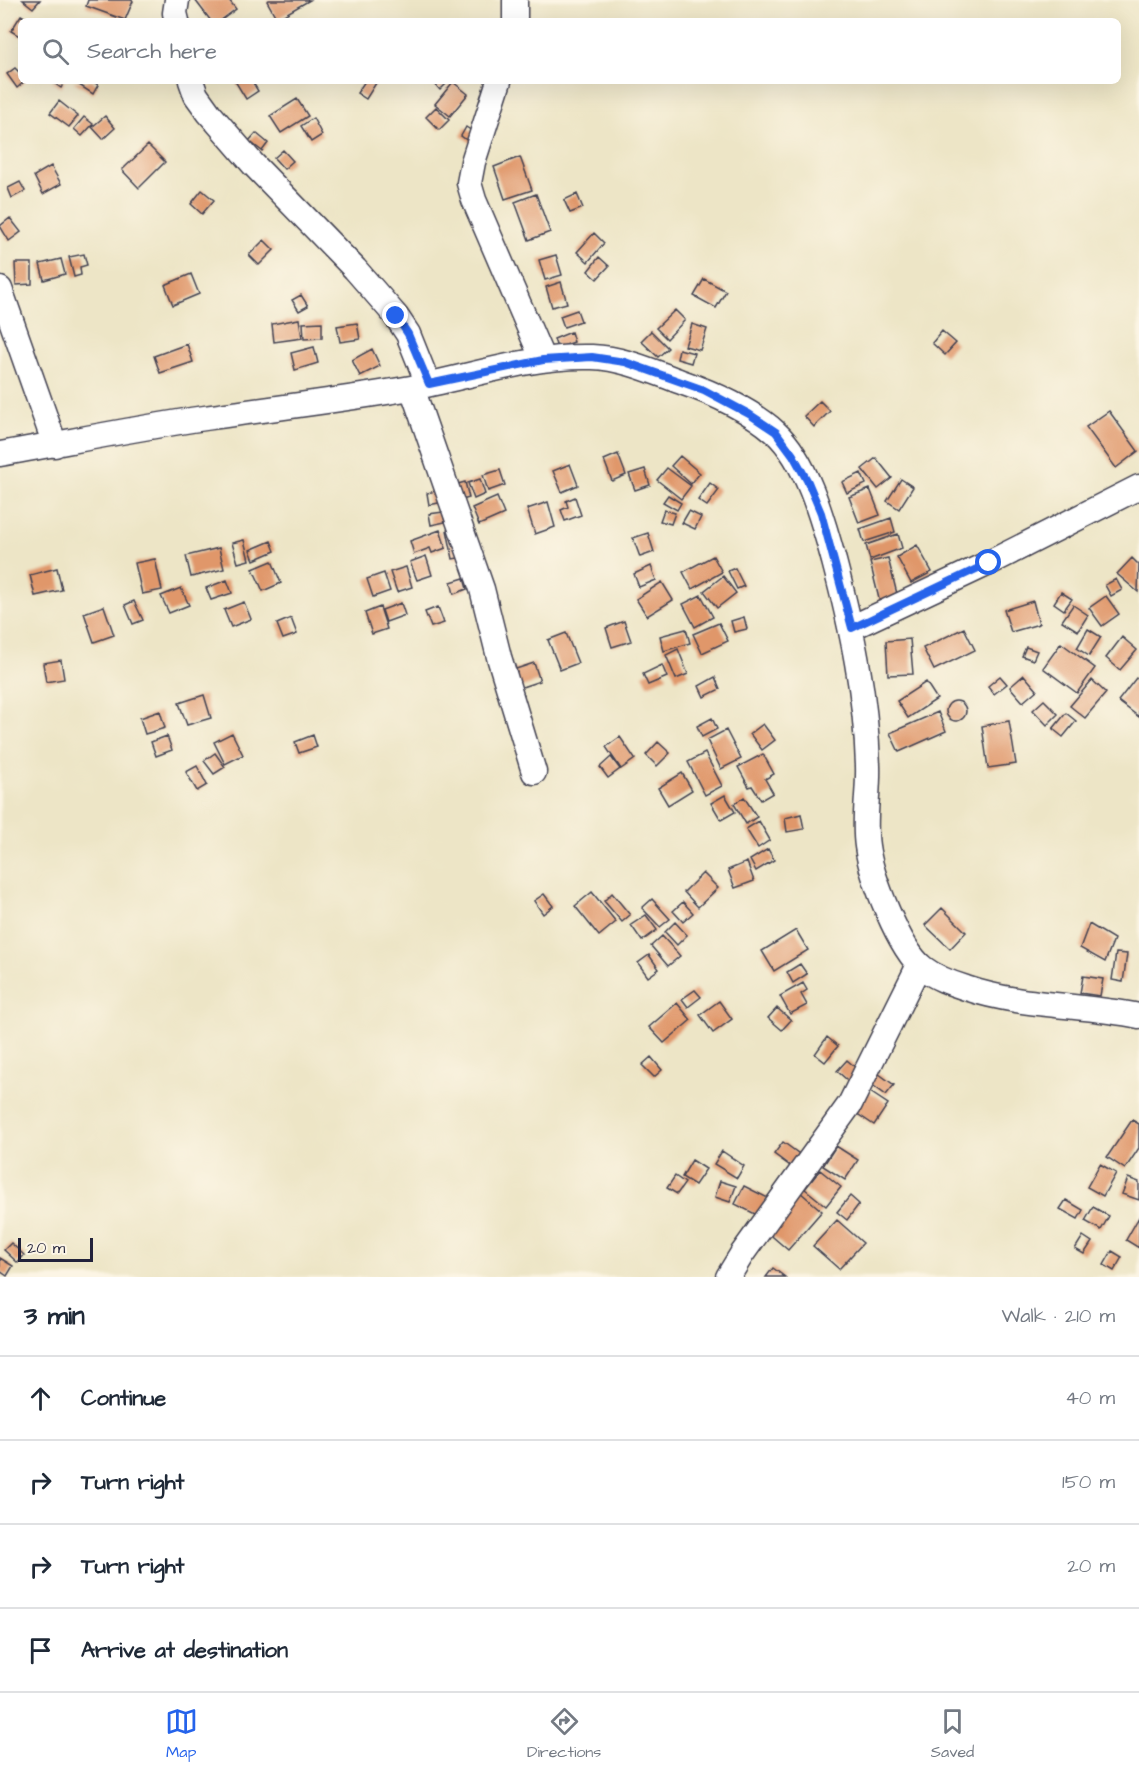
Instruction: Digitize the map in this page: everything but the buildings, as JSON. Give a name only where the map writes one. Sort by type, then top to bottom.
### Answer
[{"type":"street","points":[[176,18],[177,0]]},
{"type":"street","points":[[515,0],[515,18]]},
{"type":"street","points":[[192,84],[196,95],[209,113],[253,164],[355,269],[396,316],[408,334],[420,386],[482,589],[499,657],[534,772]]},
{"type":"street","points":[[498,84],[473,162],[469,183],[474,200],[543,360]]},
{"type":"street","points":[[0,289],[56,445]]},
{"type":"street","points":[[0,454],[201,419],[420,386],[543,360],[592,357],[625,362],[704,390],[749,414],[776,432],[793,455],[821,513],[852,628],[862,690],[868,768],[867,845],[874,875],[884,902],[900,936],[919,965],[941,980],[988,996],[1139,1016]]},
{"type":"street","points":[[852,628],[989,563],[1139,487]]},
{"type":"street","points":[[728,1277],[742,1254],[850,1104],[919,965]]},
{"type":"route","points":[[396,316],[408,334],[429,384],[543,360],[592,357],[625,362],[704,390],[749,414],[776,432],[793,455],[808,482],[821,513],[852,628],[989,563]]}]
